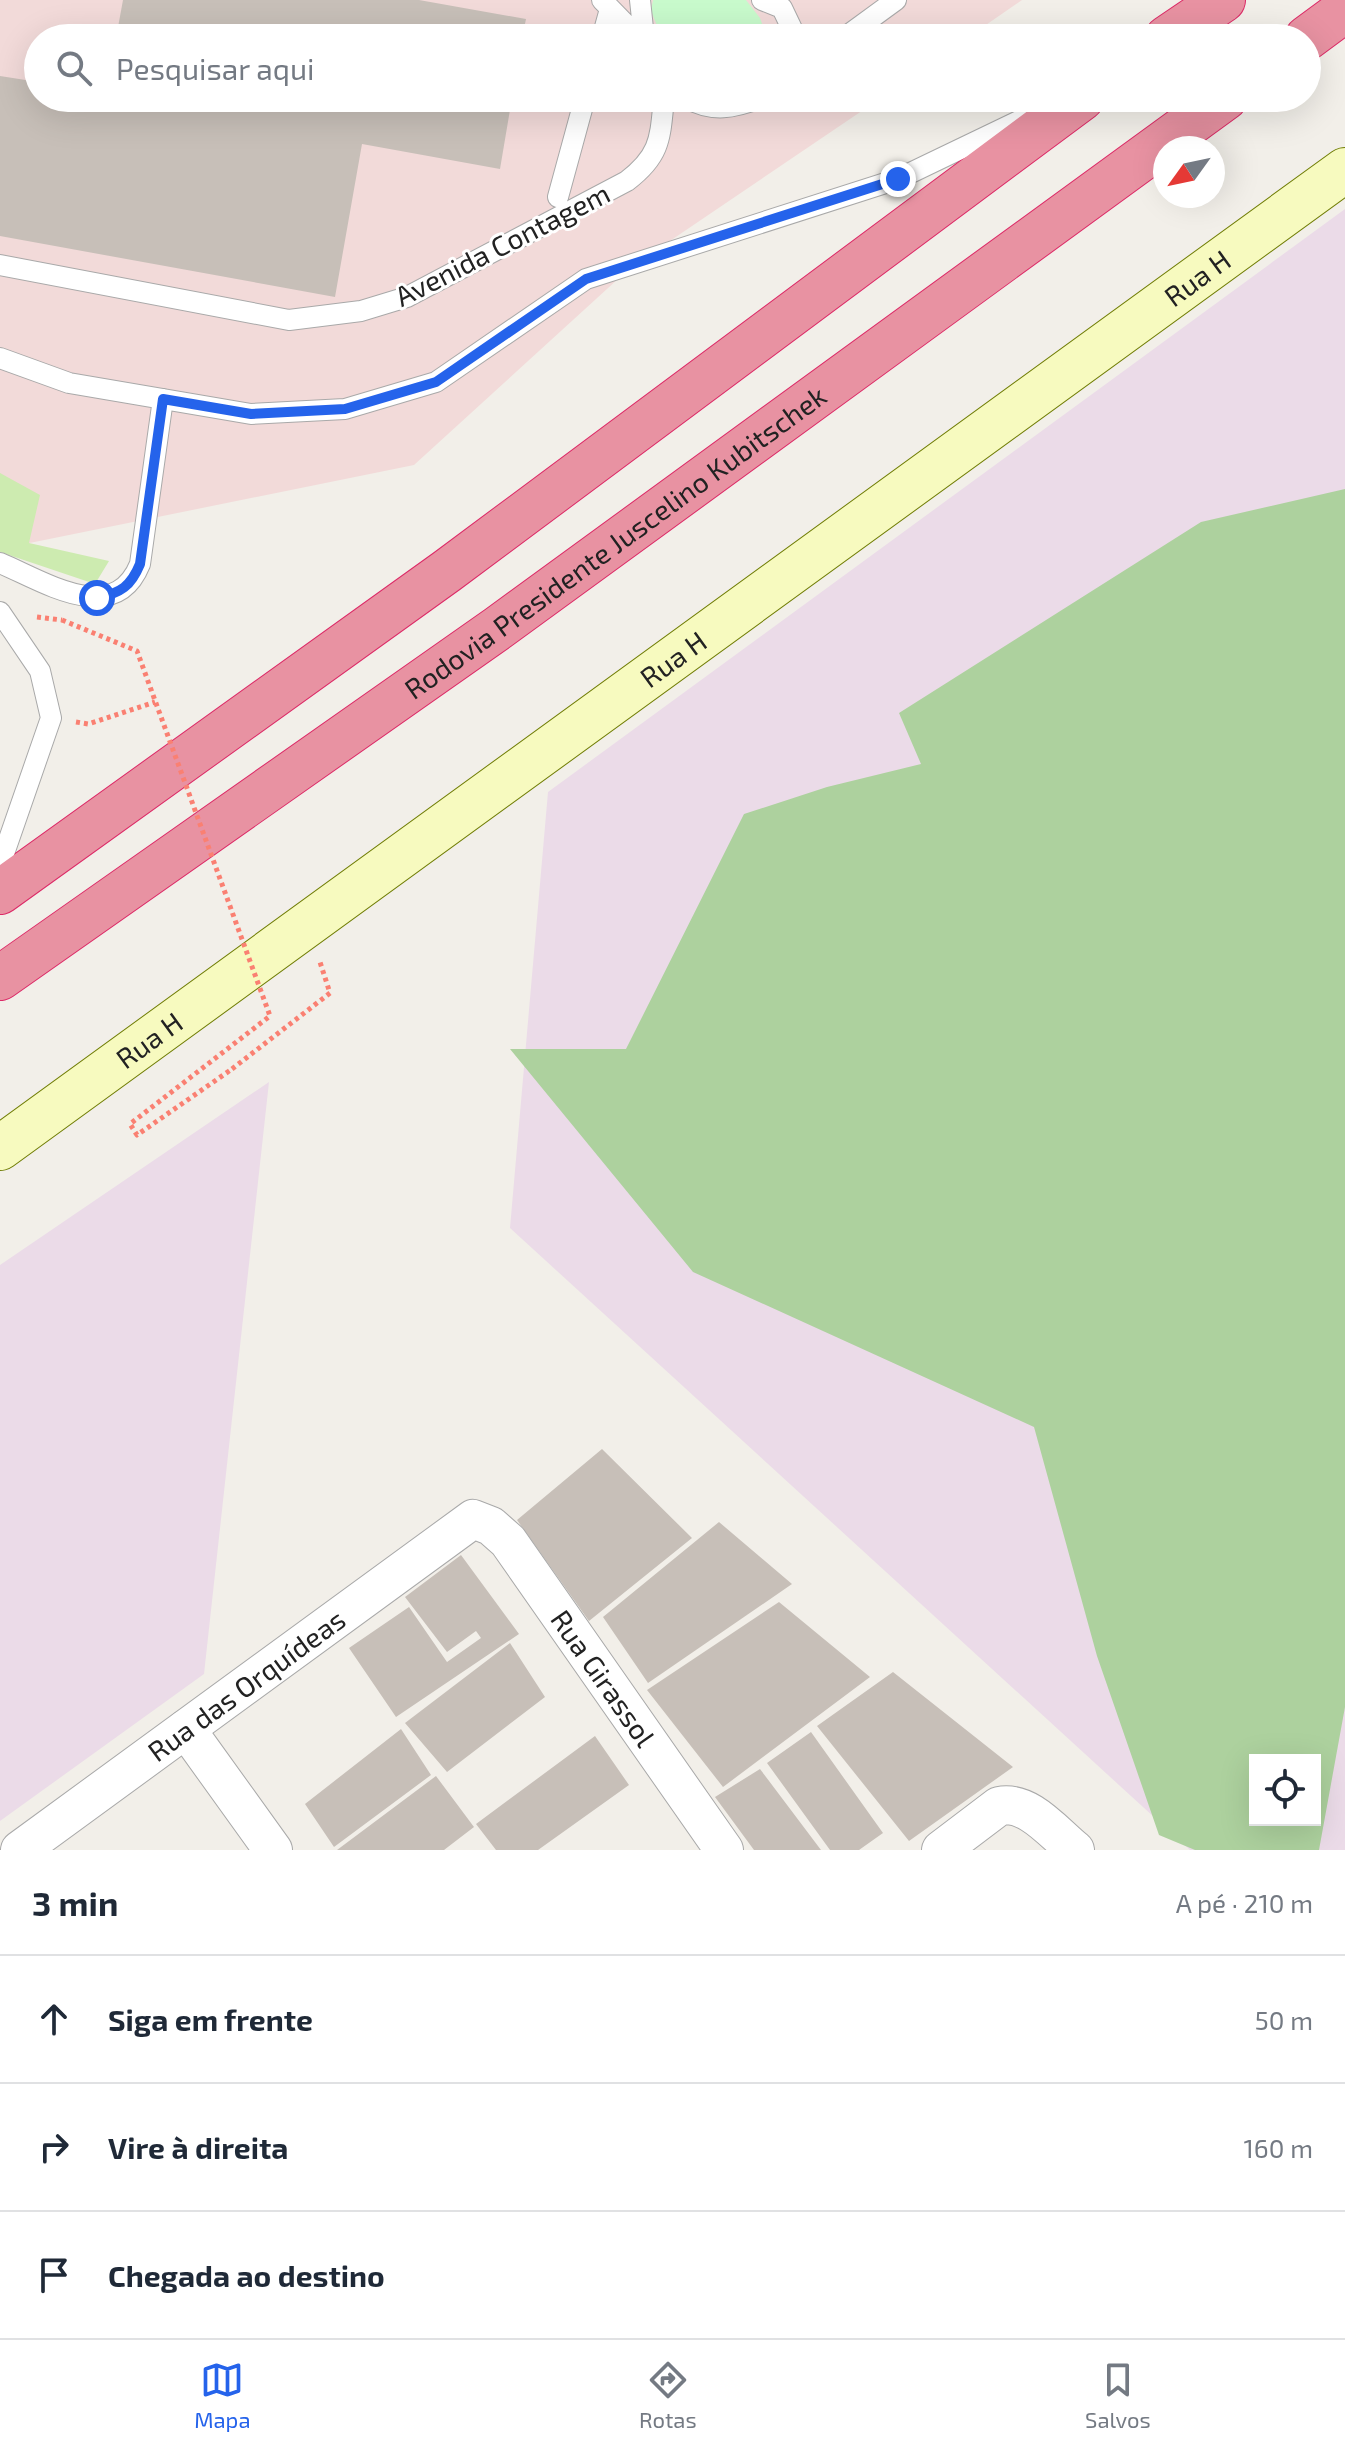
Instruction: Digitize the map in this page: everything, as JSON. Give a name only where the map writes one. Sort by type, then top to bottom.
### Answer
[{"type":"highway","points":[[1188,24],[1223,0]]},
{"type":"highway","points":[[1321,28],[1345,10]]},
{"type":"highway","points":[[1321,48],[1345,34]]},
{"type":"highway","points":[[0,892],[447,571],[1063,112]]},
{"type":"highway","name":"Rodovia Presidente Juscelino Kubitschek","points":[[0,978],[498,628],[1206,112]]},
{"type":"highway","points":[[1189,125],[1211,112]]},
{"type":"main road","name":"Rua H","points":[[0,1148],[1345,170]]},
{"type":"street","name":"Rua das Orquídeas","points":[[20,1850],[473,1519]]},
{"type":"street","name":"Rua Girassol","points":[[473,1519],[491,1526],[508,1541],[724,1850]]},
{"type":"street","points":[[186,1729],[273,1850]]},
{"type":"street","points":[[941,1850],[999,1806],[1023,1807],[1075,1850]]},
{"type":"lane","points":[[640,0],[641,24]]},
{"type":"lane","points":[[762,0],[782,8],[790,24]]},
{"type":"lane","points":[[863,24],[896,0]]},
{"type":"lane","points":[[606,4],[627,24]]},
{"type":"lane","points":[[604,24],[606,4]]},
{"type":"lane","name":"Avenida Contagem","points":[[558,197],[581,112]]},
{"type":"lane","name":"Avenida Contagem","points":[[0,265],[289,320],[361,311],[407,297],[627,181],[644,168],[658,147],[662,112]]},
{"type":"lane","points":[[0,358],[69,383],[251,414],[345,409],[436,382],[586,279],[898,179],[1036,112]]},
{"type":"lane","points":[[0,563],[76,596],[97,598],[116,594],[132,582],[140,564],[163,399]]},
{"type":"lane","points":[[0,612],[40,671],[51,718],[0,865]]},
{"type":"path","points":[[62,620],[137,651],[270,1016],[130,1124],[137,1135],[232,1069],[330,993],[309,925]]},
{"type":"path","points":[[88,724],[155,702]]},
{"type":"shaded area","points":[[0,0],[1022,0],[987,24],[24,24],[24,112],[860,112],[630,268],[414,465],[0,549]]},
{"type":"shaded area","points":[[1345,209],[1345,1850],[1190,1850],[510,1228],[548,792]]},
{"type":"shaded area","points":[[269,1082],[204,1674],[0,1821],[0,1265]]},
{"type":"green space","points":[[653,0],[746,0],[762,24],[656,24],[651,11]]},
{"type":"green space","points":[[0,473],[40,495],[29,543],[109,561],[95,584],[0,552]]},
{"type":"green space","points":[[1345,489],[1345,1707],[1319,1850],[1195,1850],[1159,1835],[1097,1656],[1034,1427],[693,1272],[510,1049],[626,1049],[744,814],[827,787],[921,764],[899,713],[1201,522]]},
{"type":"building","points":[[123,0],[419,0],[526,19],[525,24],[119,24]]},
{"type":"building","points":[[0,76],[24,80],[24,112],[510,112],[500,169],[362,144],[335,297],[0,236]]},
{"type":"building","points":[[602,1449],[692,1538],[589,1621],[517,1520]]},
{"type":"building","points":[[719,1522],[792,1584],[648,1683],[603,1617]]},
{"type":"building","points":[[461,1555],[519,1634],[396,1717],[349,1648],[409,1607],[447,1662],[481,1638],[476,1631],[447,1652],[405,1597]]},
{"type":"building","points":[[779,1602],[870,1677],[723,1787],[647,1690]]},
{"type":"building","points":[[510,1643],[545,1697],[447,1772],[405,1723]]},
{"type":"building","points":[[893,1672],[1013,1767],[909,1841],[817,1726]]},
{"type":"building","points":[[401,1729],[431,1775],[334,1847],[305,1804]]},
{"type":"building","points":[[811,1732],[883,1833],[859,1850],[830,1850],[767,1763]]},
{"type":"building","points":[[595,1736],[629,1785],[538,1850],[496,1850],[476,1824]]},
{"type":"building","points":[[760,1769],[821,1850],[754,1850],[715,1797]]},
{"type":"building","points":[[436,1776],[474,1827],[444,1850],[337,1850]]},
{"type":"route","points":[[97,598],[116,594],[132,582],[140,564],[163,399],[251,414],[345,409],[436,382],[586,279],[898,179]]}]
